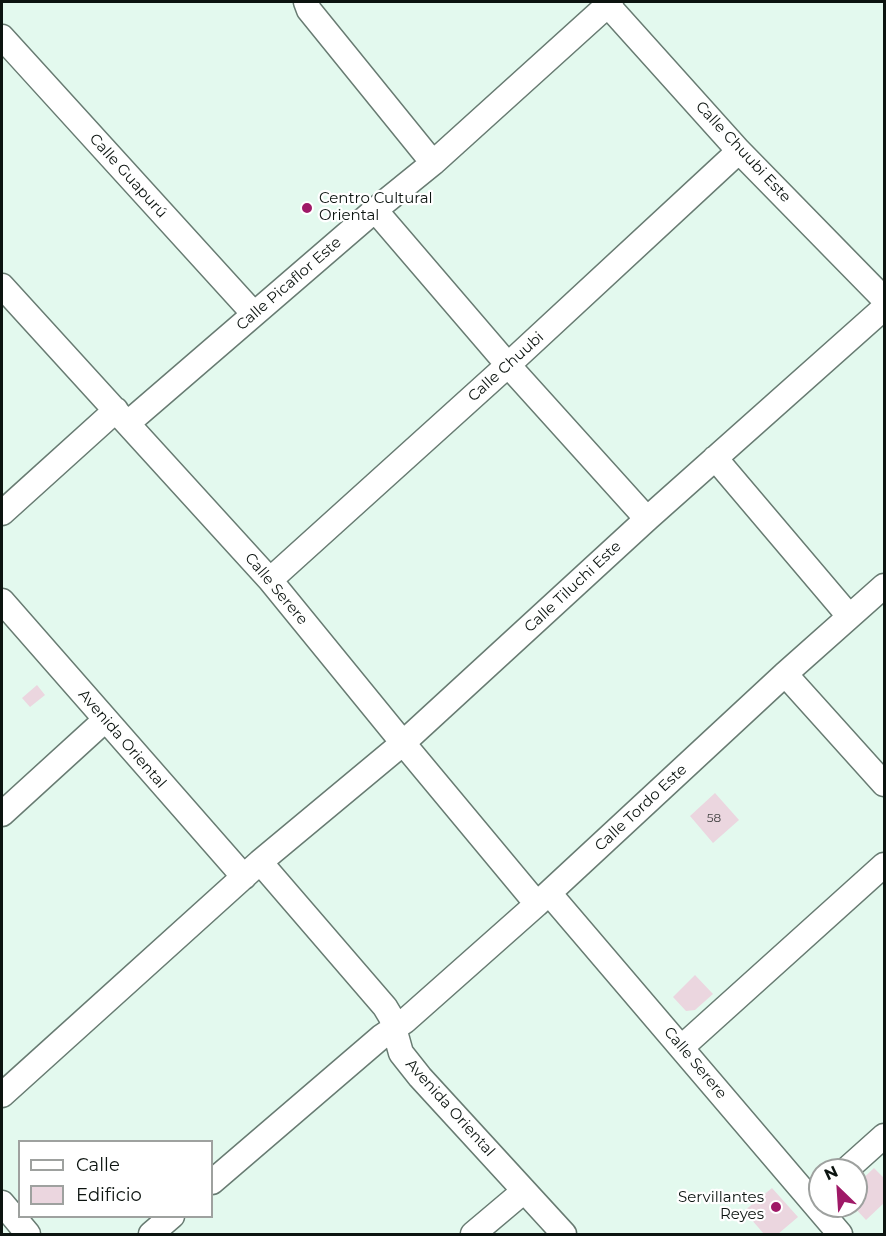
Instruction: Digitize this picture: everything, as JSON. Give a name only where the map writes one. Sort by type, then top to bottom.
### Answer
[{"type":"street","points":[[306,2],[309,10],[433,164]]},
{"type":"street","name":"Calle Picaflor Este","points":[[2,513],[254,314],[375,210],[433,164],[608,2]]},
{"type":"street","name":"Calle Chuubi Este","points":[[608,2],[739,151],[885,299]]},
{"type":"street","name":"Calle Guapurú","points":[[2,38],[254,314]]},
{"type":"street","name":"Calle Chuubi","points":[[270,580],[508,365],[739,151]]},
{"type":"street","points":[[375,210],[508,365],[647,519]]},
{"type":"street","name":"Calle Serere","points":[[2,286],[270,580],[403,743],[682,1047],[808,1189]]},
{"type":"street","name":"Calle Tiluchi Este","points":[[2,1095],[252,870],[403,743],[647,519],[885,308]]},
{"type":"street","points":[[715,458],[849,616]]},
{"type":"street","name":"Calle Tordo Este","points":[[213,1181],[381,1036],[396,1028],[543,898],[785,674],[885,586]]},
{"type":"street","name":"Avenida Oriental","points":[[2,601],[105,720],[385,1007],[396,1028],[401,1053],[564,1234]]},
{"type":"street","points":[[785,674],[885,784]]},
{"type":"street","points":[[2,814],[105,720]]},
{"type":"street","points":[[682,1047],[885,865]]},
{"type":"street","points":[[860,1158],[885,1136]]},
{"type":"street","points":[[473,1234],[524,1191]]},
{"type":"street","points":[[2,1203],[28,1234]]},
{"type":"street","points":[[151,1234],[170,1218]]},
{"type":"street","name":"Calle Serere","points":[[829,1218],[840,1234]]},
{"type":"building","points":[[37,685],[45,695],[30,707],[22,698]]},
{"type":"building","points":[[715,793],[739,820],[713,843],[690,816]]},
{"type":"building","points":[[695,975],[713,994],[695,1010],[686,1011],[673,997]]},
{"type":"building","points":[[874,1168],[884,1178],[884,1203],[866,1220],[864,1218],[868,1218],[868,1174]]},
{"type":"building","points":[[772,1188],[798,1217],[778,1234],[764,1234],[744,1211]]},
{"type":"place","name":"Centro Cultural Oriental","points":[[307,208]]},
{"type":"place","name":"Servillantes Reyes","points":[[776,1207]]}]
